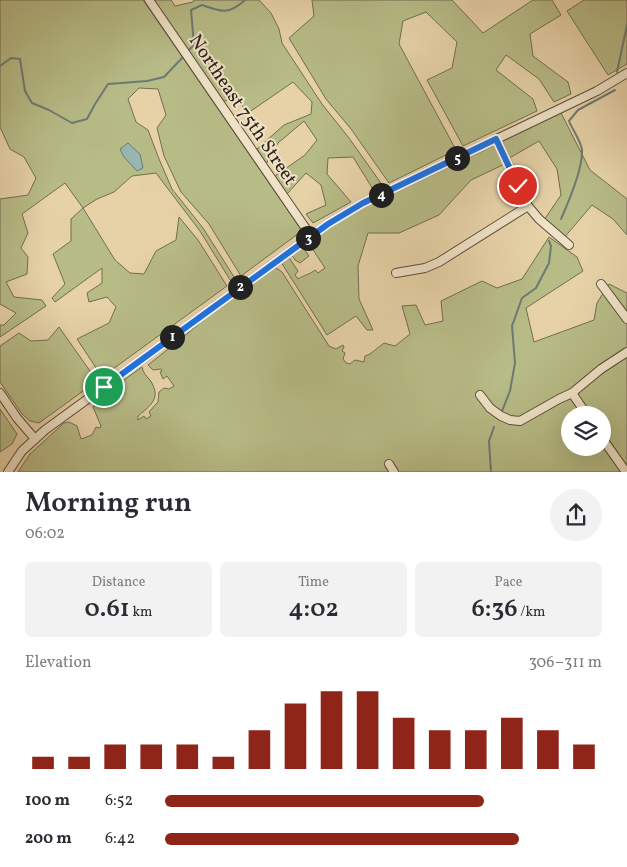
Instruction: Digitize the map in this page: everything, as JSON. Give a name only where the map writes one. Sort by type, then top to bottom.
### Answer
[{"type":"street","name":"Northeast 75th Street","points":[[149,0],[311,236]]},
{"type":"street","points":[[8,472],[22,451],[35,439],[339,216],[625,77]]},
{"type":"street","points":[[496,139],[528,206],[539,219],[570,245]]},
{"type":"street","points":[[396,273],[425,268],[439,262],[528,206]]},
{"type":"street","points":[[600,284],[627,319]]},
{"type":"street","points":[[480,395],[494,411],[510,420],[525,419],[559,399],[572,394],[601,369],[627,352]]},
{"type":"street","points":[[0,393],[35,439]]},
{"type":"street","points":[[572,394],[581,406]]},
{"type":"street","points":[[611,451],[626,472]]},
{"type":"street","points":[[389,464],[394,472]]},
{"type":"green space","points":[[0,0],[143,0],[302,231],[241,276],[209,224],[181,192],[164,156],[157,128],[166,115],[158,89],[139,88],[128,99],[136,122],[148,130],[172,189],[203,228],[236,280],[232,283],[200,231],[156,173],[132,176],[114,192],[97,199],[83,208],[65,183],[22,214],[28,233],[21,248],[28,257],[27,274],[6,282],[14,297],[42,300],[46,306],[0,337],[0,325],[4,325],[16,313],[0,304],[0,199],[28,195],[36,178],[24,157],[10,149],[0,127]]},
{"type":"green space","points":[[153,0],[171,0],[175,6],[193,2],[194,0],[259,0],[271,13],[279,29],[282,43],[322,104],[383,186],[374,191],[353,157],[328,158],[327,174],[351,202],[313,223],[306,214],[326,205],[321,185],[306,173],[287,194],[275,176],[305,155],[317,140],[304,121],[278,143],[266,164],[257,149],[284,125],[311,114],[312,102],[293,82],[248,113],[237,100],[223,101]]},
{"type":"green space","points":[[312,0],[452,0],[483,33],[533,0],[552,0],[561,15],[530,34],[533,56],[568,82],[571,94],[554,102],[539,79],[506,55],[496,70],[533,99],[537,111],[463,146],[427,80],[452,68],[457,42],[426,12],[403,21],[399,44],[456,150],[389,183],[351,129],[326,99],[289,38],[314,16]]},
{"type":"green space","points":[[584,0],[627,0],[627,64],[608,75],[567,11]]},
{"type":"green space","points":[[559,109],[590,170],[627,199],[627,235],[613,219],[592,205],[563,239],[542,223],[561,195],[557,169],[539,141],[506,160],[507,163],[471,180],[439,215],[399,233],[368,233],[358,266],[359,299],[373,330],[367,330],[356,316],[327,335],[281,262],[288,258],[290,259],[298,271],[295,275],[298,279],[315,270],[318,273],[325,268],[306,239],[328,224]]},
{"type":"green space","points":[[83,208],[115,260],[130,273],[144,274],[156,251],[176,240],[179,217],[198,240],[227,286],[102,377],[77,339],[109,323],[116,307],[107,297],[89,302],[87,293],[102,283],[102,268],[55,302],[52,298],[65,284],[53,254],[71,241],[71,219]]},
{"type":"green space","points":[[549,237],[577,257],[583,271],[526,308],[534,342],[594,320],[597,303],[609,284],[627,293],[627,472],[18,472],[30,454],[64,423],[69,422],[77,426],[81,439],[92,435],[96,427],[100,428],[101,426],[93,407],[96,405],[95,401],[142,367],[153,386],[155,396],[151,405],[138,416],[138,420],[144,416],[146,419],[151,416],[149,412],[158,402],[159,392],[164,388],[169,389],[174,386],[167,376],[163,379],[160,372],[162,371],[161,369],[153,370],[148,365],[272,264],[282,272],[329,346],[336,349],[343,345],[342,351],[345,353],[343,359],[346,363],[350,364],[355,360],[364,362],[365,356],[384,343],[395,346],[410,334],[402,306],[416,305],[425,325],[443,321],[441,301],[482,281],[497,288],[522,279]]},
{"type":"green space","points":[[302,246],[309,256],[300,263],[292,255]]},
{"type":"green space","points":[[59,327],[97,381],[39,423],[30,421],[22,414],[0,382],[0,346],[19,333],[31,341],[48,340]]},
{"type":"green space","points":[[0,409],[17,434],[12,444],[0,452]]},
{"type":"water","points":[[128,143],[140,154],[143,168],[137,171],[124,157],[120,149]]},
{"type":"waterway","points":[[189,50],[194,45],[191,10],[202,5],[225,11],[234,8],[245,0]]},
{"type":"waterway","points":[[617,72],[627,25]]},
{"type":"waterway","points":[[0,66],[11,58],[20,59],[25,91],[32,103],[72,123],[87,119],[108,84],[147,81],[164,77],[183,57]]},
{"type":"waterway","points":[[561,219],[575,185],[582,158],[581,146],[569,121],[578,110],[615,90]]},
{"type":"waterway","points":[[502,411],[510,391],[515,363],[512,326],[522,298],[536,288],[549,263],[551,246],[549,241]]},
{"type":"waterway","points":[[491,472],[489,441],[494,427]]},
{"type":"route","points":[[104,387],[339,216],[363,203],[496,139],[518,186]]}]
